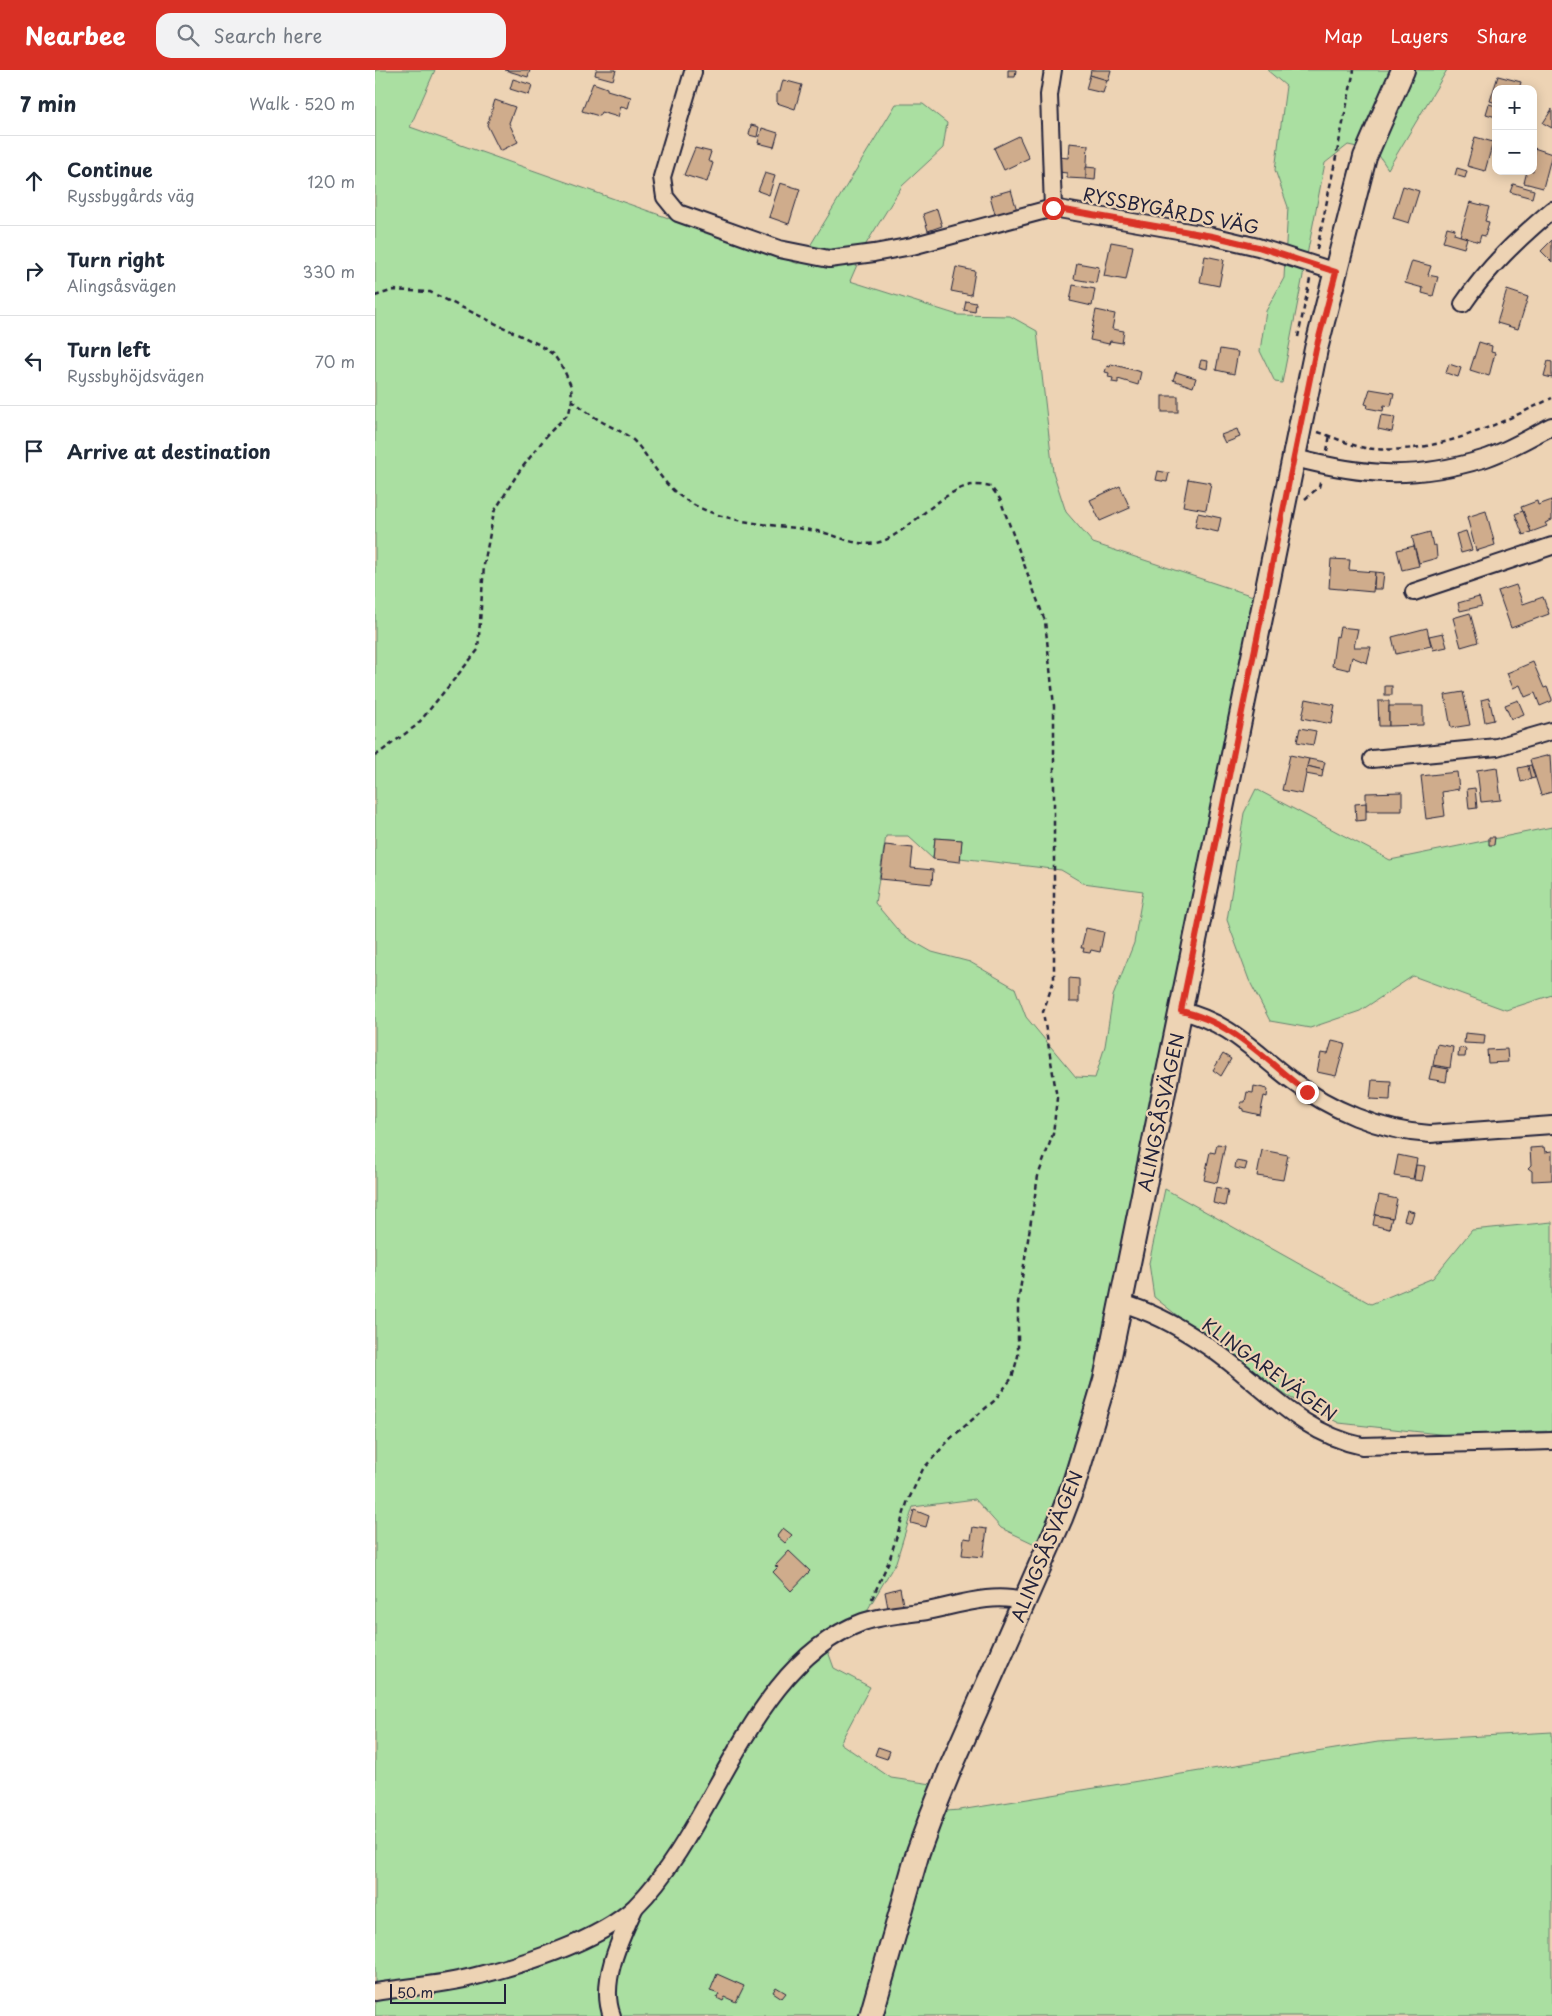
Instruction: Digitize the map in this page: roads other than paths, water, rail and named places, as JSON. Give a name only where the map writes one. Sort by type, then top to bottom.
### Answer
[{"type":"main road","name":"ALINGSÅSVÄGEN","points":[[871,2016],[918,1852],[951,1766],[1048,1550],[1074,1484],[1105,1380],[1316,349],[1365,157],[1403,70]]},
{"type":"street","points":[[1053,70],[1049,94],[1053,208]]},
{"type":"street","name":"RYSSBYGÅRDS VÄG","points":[[693,72],[662,177],[665,197],[678,212],[779,249],[829,259],[913,246],[1053,208],[1212,236],[1258,247],[1336,272]]},
{"type":"street","points":[[1463,304],[1482,276],[1513,243],[1552,210]]},
{"type":"street","points":[[1295,458],[1368,473],[1398,475],[1434,470],[1484,459],[1551,430]]},
{"type":"street","points":[[1414,592],[1552,546]]},
{"type":"street","points":[[1372,759],[1497,747],[1552,731]]},
{"type":"street","points":[[1181,1011],[1198,1015],[1226,1028],[1307,1092],[1357,1118],[1414,1133],[1431,1134],[1552,1125]]},
{"type":"street","name":"KLINGAREVÄGEN","points":[[1121,1303],[1153,1314],[1204,1343],[1297,1417],[1338,1440],[1362,1446],[1552,1442]]},
{"type":"street","points":[[613,2016],[610,2010],[609,1984],[619,1942],[635,1907],[670,1862],[760,1712],[806,1658],[823,1643],[864,1621],[994,1599],[1013,1599],[1024,1602]]},
{"type":"street","points":[[375,1992],[474,1977],[573,1944],[618,1920],[635,1907]]}]
